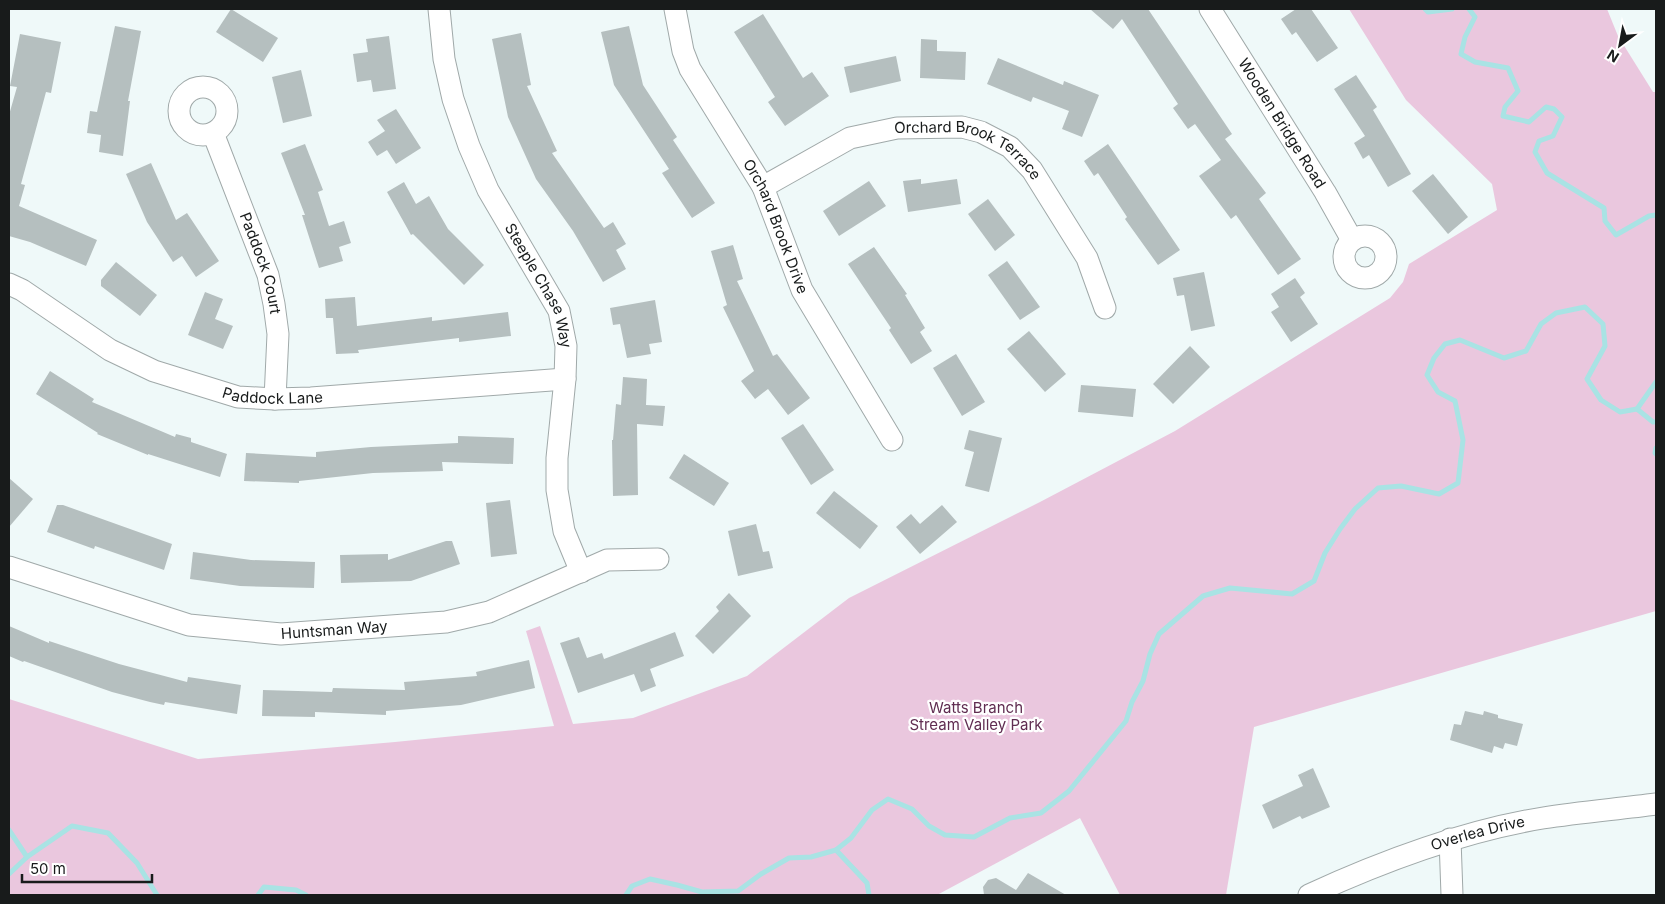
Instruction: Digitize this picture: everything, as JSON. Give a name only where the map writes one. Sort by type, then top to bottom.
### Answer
[{"type":"street","name":"Steeple Chase Way","points":[[440,9],[444,59],[453,99],[469,146],[488,190],[559,311],[566,346],[565,379],[557,458],[557,490],[564,532],[581,572]]},
{"type":"street","name":"Orchard Brook Drive","points":[[675,9],[683,51],[690,69],[763,187],[802,290],[892,440]]},
{"type":"street","name":"Wooden Bridge Road","points":[[1210,9],[1325,192],[1352,240]]},
{"type":"street","name":"Orchard Brook Terrace","points":[[763,187],[850,138],[897,128],[962,127],[981,132],[1010,147],[1032,170],[1087,258],[1104,308]]},
{"type":"street","name":"Paddock Court","points":[[213,133],[268,275],[278,334],[275,399]]},
{"type":"street","name":"Paddock Lane","points":[[9,284],[22,290],[110,350],[154,371],[238,397],[311,398],[565,379]]},
{"type":"street","name":"Huntsman Way","points":[[9,567],[189,625],[281,634],[446,622],[489,612],[607,560],[658,558]]},
{"type":"street","name":"Overlea Drive","points":[[1309,895],[1371,868],[1450,839],[1543,818],[1656,804]]},
{"type":"street","points":[[1450,839],[1452,895]]},
{"type":"green space","name":"Watts Branch Stream Valley Park","points":[[1349,9],[1607,9],[1618,36],[1653,92],[1656,92],[1656,611],[1254,727],[1226,895],[1120,895],[1080,818],[937,895],[9,895],[9,699],[198,759],[554,726],[526,631],[540,626],[573,724],[633,718],[747,676],[849,598],[1040,502],[1175,431],[1390,298],[1403,282],[1409,264],[1497,210],[1492,184],[1406,100]]},
{"type":"building","points":[[231,9],[278,38],[263,62],[216,32]]},
{"type":"building","points":[[1090,9],[1148,9],[1232,134],[1225,139],[1266,193],[1259,199],[1301,259],[1278,275],[1236,215],[1231,219],[1199,176],[1221,160],[1195,124],[1188,129],[1173,108],[1178,104],[1122,19],[1113,29]]},
{"type":"building","points":[[1296,9],[1311,9],[1338,48],[1317,62],[1296,32],[1292,35],[1281,19]]},
{"type":"building","points":[[763,14],[803,78],[812,72],[829,96],[785,126],[768,102],[775,97],[734,32]]},
{"type":"building","points":[[115,26],[141,31],[128,101],[130,101],[123,156],[99,152],[101,135],[87,133],[90,111],[97,112]]},
{"type":"building","points":[[629,26],[643,85],[677,137],[673,140],[715,203],[692,218],[662,173],[669,169],[614,85],[601,32]]},
{"type":"building","points":[[521,33],[531,85],[527,86],[557,151],[552,153],[604,228],[613,222],[626,244],[616,250],[626,269],[603,282],[573,231],[536,179],[508,117],[492,39]]},
{"type":"building","points":[[20,34],[61,42],[51,93],[46,92],[21,184],[25,185],[19,206],[97,240],[86,266],[30,242],[9,236],[9,115],[17,87],[10,86]]},
{"type":"building","points":[[389,36],[396,89],[373,92],[371,80],[357,82],[353,54],[368,52],[366,39]]},
{"type":"building","points":[[921,39],[937,40],[937,51],[966,52],[965,80],[920,78]]},
{"type":"building","points":[[896,56],[901,81],[850,93],[844,67]]},
{"type":"building","points":[[998,58],[1063,85],[1064,81],[1099,95],[1082,137],[1062,129],[1069,111],[1033,97],[1031,102],[987,84]]},
{"type":"building","points":[[301,70],[312,116],[283,123],[272,77]]},
{"type":"building","points":[[1356,75],[1377,107],[1373,110],[1411,174],[1388,187],[1369,155],[1363,159],[1354,143],[1365,136],[1334,89]]},
{"type":"building","points":[[396,109],[421,148],[396,164],[387,150],[377,156],[368,142],[385,131],[377,120]]},
{"type":"building","points":[[305,144],[323,190],[318,192],[329,226],[344,221],[351,243],[339,247],[343,261],[319,268],[302,215],[305,215],[281,153]]},
{"type":"building","points":[[1108,144],[1180,250],[1158,265],[1125,219],[1127,217],[1098,173],[1094,176],[1084,161]]},
{"type":"building","points":[[151,163],[176,220],[187,213],[219,261],[196,277],[182,256],[173,262],[147,222],[126,174]]},
{"type":"building","points":[[1433,174],[1468,217],[1448,234],[1412,191]]},
{"type":"building","points":[[921,179],[921,184],[957,179],[961,204],[908,212],[903,181]]},
{"type":"building","points":[[869,181],[886,206],[839,236],[823,211]]},
{"type":"building","points":[[404,182],[416,204],[429,196],[448,229],[484,265],[464,285],[413,234],[411,235],[387,192]]},
{"type":"building","points":[[988,199],[1015,235],[995,251],[968,214]]},
{"type":"building","points":[[733,245],[743,279],[737,281],[773,356],[777,354],[810,398],[788,415],[768,389],[755,399],[741,381],[754,371],[723,307],[727,305],[711,251]]},
{"type":"building","points":[[874,247],[907,294],[905,295],[925,328],[920,332],[932,351],[911,364],[889,330],[891,328],[848,264]]},
{"type":"building","points":[[1007,261],[1040,307],[1020,320],[988,275]]},
{"type":"building","points":[[116,262],[157,295],[140,316],[101,286],[101,280]]},
{"type":"building","points":[[1204,272],[1215,326],[1191,331],[1184,295],[1177,296],[1173,278]]},
{"type":"building","points":[[1295,278],[1305,293],[1300,297],[1318,324],[1291,342],[1271,312],[1279,307],[1271,294]]},
{"type":"building","points":[[205,292],[223,299],[215,319],[233,326],[223,349],[188,335]]},
{"type":"building","points":[[355,297],[357,326],[432,317],[432,321],[508,312],[511,336],[459,342],[459,338],[358,350],[359,353],[336,354],[333,318],[326,318],[325,299]]},
{"type":"building","points":[[655,300],[662,342],[649,344],[651,354],[627,358],[620,324],[613,325],[610,308]]},
{"type":"building","points":[[1029,331],[1066,374],[1045,392],[1007,349]]},
{"type":"building","points":[[1190,346],[1210,367],[1173,404],[1153,384]]},
{"type":"building","points":[[956,354],[985,402],[962,416],[933,368]]},
{"type":"building","points":[[50,371],[94,399],[92,402],[175,437],[176,434],[191,438],[191,442],[227,454],[220,477],[148,455],[97,434],[36,394]]},
{"type":"building","points":[[623,377],[647,379],[646,405],[665,406],[663,426],[637,424],[638,495],[613,496],[612,440],[616,404],[621,405]]},
{"type":"building","points":[[1081,385],[1136,389],[1133,417],[1078,412]]},
{"type":"building","points":[[803,424],[834,470],[811,485],[781,438]]},
{"type":"building","points":[[969,430],[1002,438],[989,492],[965,486],[974,452],[964,449]]},
{"type":"building","points":[[458,436],[514,438],[513,464],[442,462],[443,471],[373,473],[299,481],[299,483],[244,481],[246,453],[316,457],[316,452],[371,447],[458,443]]},
{"type":"building","points":[[684,454],[729,483],[714,506],[669,478]]},
{"type":"building","points":[[9,478],[33,499],[9,527]]},
{"type":"building","points":[[834,491],[878,526],[860,549],[816,513]]},
{"type":"building","points":[[510,500],[517,554],[491,557],[486,503]]},
{"type":"building","points":[[57,505],[63,505],[172,544],[164,570],[95,546],[94,549],[47,532]]},
{"type":"building","points":[[942,505],[957,522],[920,554],[896,527],[911,514],[920,524]]},
{"type":"building","points":[[756,524],[763,552],[769,551],[773,568],[738,576],[728,531]]},
{"type":"building","points":[[446,541],[452,541],[460,564],[411,581],[341,583],[340,555],[388,554],[388,560]]},
{"type":"building","points":[[193,552],[251,560],[315,562],[314,588],[240,586],[190,579]]},
{"type":"building","points":[[729,593],[751,616],[713,654],[695,636],[719,611],[716,607]]},
{"type":"building","points":[[9,626],[49,643],[49,641],[119,664],[187,682],[188,677],[241,685],[237,714],[165,702],[164,705],[150,702],[112,692],[23,662],[9,656]]},
{"type":"building","points":[[675,632],[684,656],[650,669],[656,686],[641,692],[634,674],[578,693],[560,643],[579,637],[587,658],[602,653],[604,659]]},
{"type":"building","points":[[529,660],[535,688],[461,705],[386,711],[386,715],[315,712],[315,717],[262,716],[263,690],[332,692],[333,688],[405,690],[404,682],[477,676],[476,672]]},
{"type":"building","points":[[1465,711],[1483,715],[1484,711],[1498,715],[1498,718],[1523,724],[1517,746],[1505,743],[1503,749],[1494,746],[1492,753],[1450,740],[1454,724],[1461,725]]},
{"type":"building","points":[[1313,768],[1330,807],[1302,819],[1300,816],[1273,829],[1262,805],[1303,786],[1298,775]]},
{"type":"building","points":[[1028,873],[1066,895],[984,895],[983,887],[988,880],[996,878],[1016,890]]},
{"type":"waterway","points":[[1425,9],[1428,12],[1452,9]]},
{"type":"waterway","points":[[1469,9],[1475,17],[1465,37],[1461,54],[1475,62],[1508,68],[1518,91],[1505,107],[1503,116],[1529,122],[1546,107],[1554,109],[1562,117],[1553,136],[1539,141],[1535,152],[1547,173],[1604,208],[1605,221],[1616,235],[1649,216],[1656,215]]},
{"type":"waterway","points":[[626,895],[632,886],[650,879],[702,892],[738,891],[761,874],[789,858],[811,857],[836,850],[851,838],[872,810],[888,799],[912,809],[929,826],[945,835],[974,837],[1010,818],[1041,813],[1069,791],[1126,721],[1132,702],[1143,681],[1150,654],[1159,634],[1203,596],[1230,588],[1292,594],[1314,581],[1325,553],[1340,529],[1355,509],[1378,488],[1401,486],[1439,494],[1458,483],[1463,440],[1455,401],[1438,392],[1427,375],[1434,358],[1445,344],[1460,340],[1504,358],[1526,351],[1541,324],[1556,313],[1585,307],[1603,324],[1605,346],[1587,379],[1601,400],[1620,412],[1637,409],[1656,382]]},
{"type":"waterway","points":[[1637,409],[1653,422],[1656,422]]},
{"type":"waterway","points":[[1656,448],[1656,454]]},
{"type":"waterway","points":[[9,874],[27,857],[72,826],[108,833],[137,863],[157,895]]},
{"type":"waterway","points":[[9,830],[27,857]]},
{"type":"waterway","points":[[836,850],[867,883],[869,895]]},
{"type":"waterway","points":[[258,895],[264,887],[296,890],[306,895]]}]
